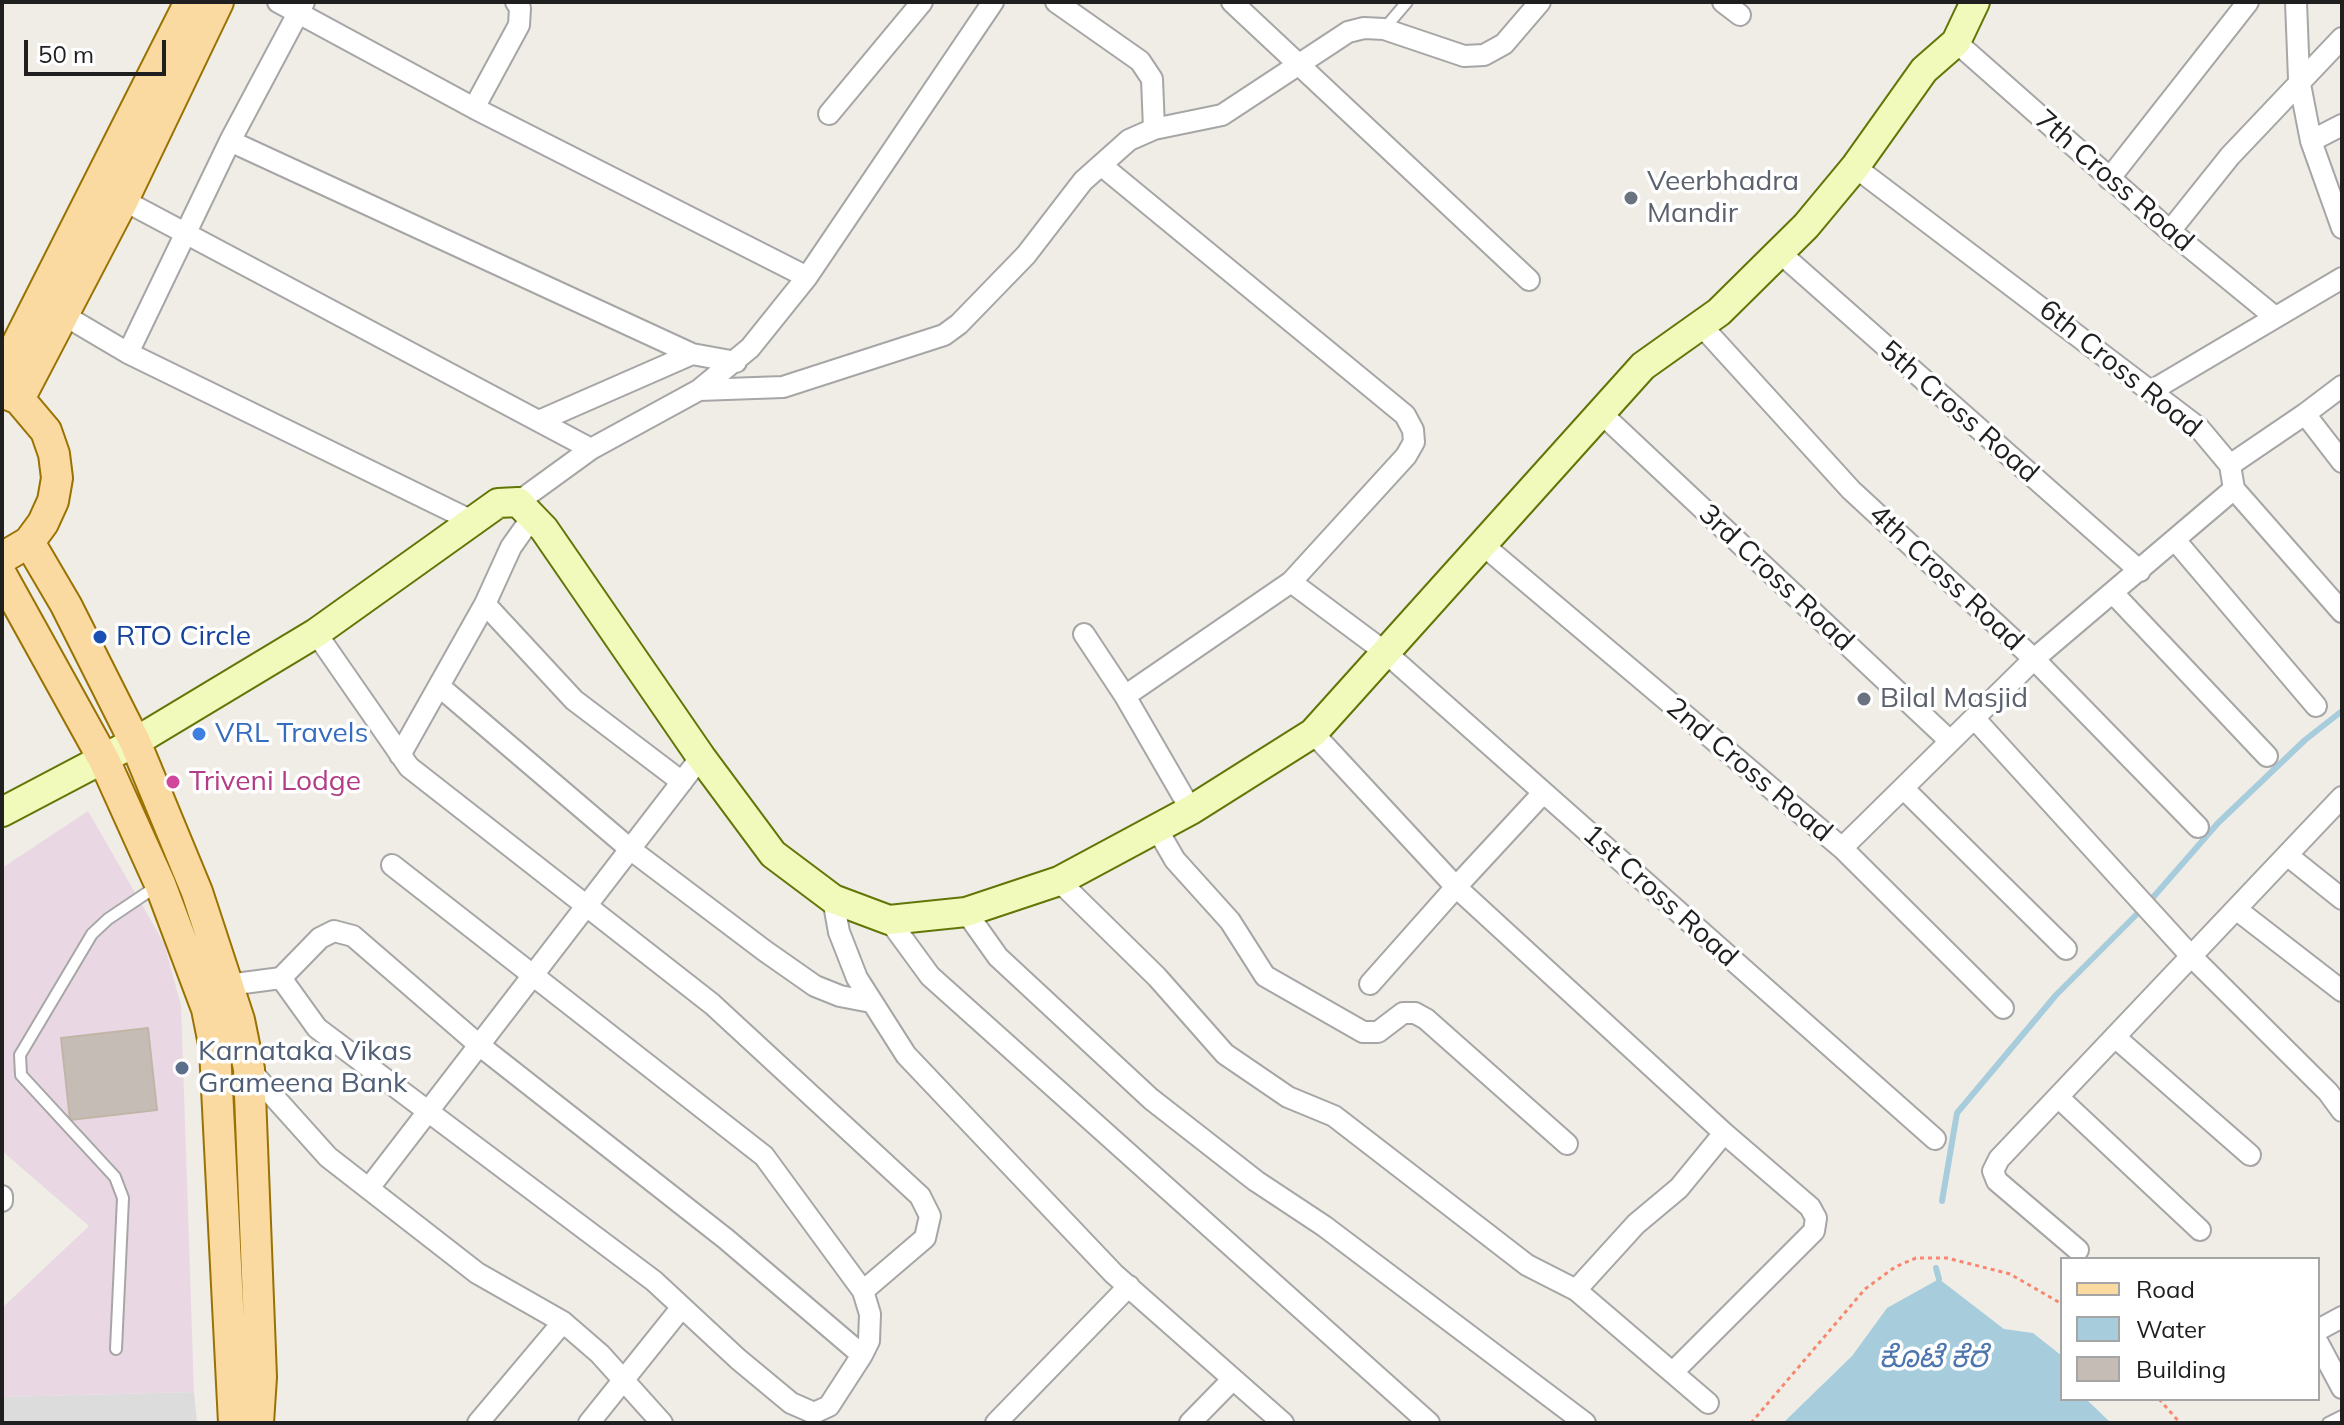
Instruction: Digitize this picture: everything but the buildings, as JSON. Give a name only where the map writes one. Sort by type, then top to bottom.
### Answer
[{"type":"main road","points":[[2,374],[190,2]]},
{"type":"main road","points":[[2,558],[29,542],[43,523],[53,501],[57,478],[54,454],[46,431],[10,395],[62,314],[123,200],[218,2]]},
{"type":"main road","points":[[29,542],[66,605],[135,742],[197,892],[228,985],[249,1069],[261,1377],[258,1423]]},
{"type":"main road","points":[[2,576],[104,760],[160,884],[207,1009],[215,1049],[234,1423]]},
{"type":"street","points":[[278,2],[301,8],[474,108],[807,277]]},
{"type":"street","points":[[474,108],[519,25],[520,8],[516,2]]},
{"type":"street","points":[[829,114],[922,2]]},
{"type":"street","points":[[400,755],[485,604],[525,509],[591,449],[699,390],[736,362],[807,277],[993,2]]},
{"type":"street","points":[[1056,2],[1140,61],[1152,79],[1154,129]]},
{"type":"street","points":[[1232,2],[1529,280]]},
{"type":"street","points":[[699,390],[783,387],[944,335],[959,324],[1026,255],[1083,181],[1129,140],[1154,129],[1222,115],[1348,32],[1364,28],[1384,29],[1464,56],[1484,55],[1504,44],[1540,2]]},
{"type":"street","points":[[1723,2],[1740,15]]},
{"type":"street","points":[[2,812],[104,760],[316,633],[470,520],[498,503],[525,509],[773,854],[833,899],[889,920],[966,912],[1059,881],[1191,810],[1313,733],[1643,366],[1699,323],[1719,312],[1806,226],[1855,167],[1924,70],[1956,42],[1975,2]]},
{"type":"street","points":[[2109,179],[2248,2]]},
{"type":"street","points":[[2296,2],[2299,79],[2311,141],[2342,228]]},
{"type":"street","points":[[128,353],[230,141],[301,8]]},
{"type":"street","points":[[2170,231],[2299,79],[2342,38]]},
{"type":"street","name":"7th Cross Road","points":[[1956,42],[2109,179],[2275,317]]},
{"type":"street","points":[[2311,141],[2342,125]]},
{"type":"street","points":[[230,141],[692,354],[736,362]]},
{"type":"street","points":[[1101,165],[1405,415],[1413,430],[1414,442],[1406,456],[1291,582],[1125,696]]},
{"type":"street","name":"6th Cross Road","points":[[1855,167],[2199,428],[2230,465]]},
{"type":"street","points":[[123,200],[591,449]]},
{"type":"street","name":"5th Cross Road","points":[[1779,252],[2140,571]]},
{"type":"street","points":[[2151,391],[2342,278]]},
{"type":"street","points":[[62,314],[128,353],[470,520]]},
{"type":"street","name":"4th Cross Road","points":[[1699,323],[1851,490],[2034,659],[2198,827]]},
{"type":"street","points":[[539,421],[692,354]]},
{"type":"street","points":[[2342,386],[2230,465],[2234,489],[2342,612]]},
{"type":"street","name":"3rd Cross Road","points":[[1602,414],[1950,741]]},
{"type":"street","points":[[2305,414],[2342,462]]},
{"type":"street","points":[[1842,848],[2034,659],[2234,489]]},
{"type":"street","points":[[2175,540],[2316,706]]},
{"type":"street","name":"2nd Cross Road","points":[[1483,545],[1842,848],[2003,1008]]},
{"type":"street","name":"1st Cross Road","points":[[1291,582],[1385,652],[1935,1139]]},
{"type":"street","points":[[2113,593],[2267,756]]},
{"type":"street","points":[[485,604],[574,700],[682,782]]},
{"type":"street","points":[[316,633],[409,767],[712,1004],[920,1196],[930,1216],[925,1238],[863,1291]]},
{"type":"street","points":[[1084,634],[1125,696],[1191,810]]},
{"type":"street","points":[[439,686],[630,849],[815,986],[840,996],[871,1002]]},
{"type":"street","points":[[1974,718],[2191,956],[2328,1092],[2342,1111]]},
{"type":"street","points":[[1313,733],[1456,887],[1724,1133],[1810,1207],[1816,1218],[1814,1231],[1674,1371]]},
{"type":"street","points":[[369,1188],[701,757]]},
{"type":"street","points":[[1903,788],[2066,949]]},
{"type":"street","points":[[1370,984],[1543,793]]},
{"type":"street","points":[[2078,1250],[1997,1181],[1993,1171],[1999,1159],[2342,797]]},
{"type":"street","points":[[1157,829],[1175,860],[1236,929],[1265,976],[1363,1032],[1378,1032],[1403,1013],[1415,1013],[1426,1019],[1567,1144]]},
{"type":"street","points":[[2287,855],[2342,899]]},
{"type":"street","points":[[281,978],[317,1028],[654,1281],[791,1403],[814,1413],[829,1406],[869,1341],[870,1314],[863,1291],[764,1156],[392,865]]},
{"type":"street","points":[[1059,881],[1157,977],[1225,1054],[1288,1097],[1334,1116],[1527,1265],[1576,1290],[1708,1403]]},
{"type":"street","points":[[833,899],[839,932],[871,1002],[906,1055],[1129,1286],[1283,1423]]},
{"type":"street","points":[[2236,909],[2342,991]]},
{"type":"street","points":[[966,912],[998,957],[1151,1099],[1256,1181],[1324,1226],[1585,1423]]},
{"type":"street","points":[[889,920],[930,976],[1429,1423]]},
{"type":"street","points":[[228,985],[281,978],[320,938],[334,931],[353,936],[479,1045],[726,1239],[862,1355]]},
{"type":"street","points":[[2115,1037],[2250,1155]]},
{"type":"street","points":[[249,1069],[328,1157],[477,1273],[563,1322],[624,1380],[662,1423]]},
{"type":"street","points":[[2058,1097],[2200,1230]]},
{"type":"street","points":[[1576,1290],[1636,1224],[1679,1188],[1724,1133]]},
{"type":"street","points":[[996,1423],[1129,1286]]},
{"type":"street","points":[[589,1423],[682,1307]]},
{"type":"street","points":[[2320,1329],[2342,1317]]},
{"type":"street","points":[[478,1423],[563,1322]]},
{"type":"street","points":[[2320,1347],[2342,1388]]},
{"type":"street","points":[[1190,1423],[1233,1379]]},
{"type":"lane","points":[[1384,29],[1407,2]]},
{"type":"lane","points":[[116,1349],[123,1198],[115,1177],[21,1075],[20,1055],[92,934],[108,919],[185,868]]},
{"type":"lane","points":[[2328,1423],[2342,1416]]},
{"type":"path","points":[[1751,1423],[1865,1289],[1895,1267],[1916,1258],[1947,1258],[2010,1274],[2060,1303]]},
{"type":"path","points":[[2161,1401],[2180,1423]]},
{"type":"shaded area","points":[[88,811],[164,943],[181,1005],[194,1392],[2,1397],[2,1308],[89,1226],[2,1151],[2,868]]},
{"type":"shaded area","points":[[194,1392],[197,1423],[2,1423],[2,1397]]},
{"type":"water","name":"ಕೊಟೆ ಕೆರೆ","points":[[1939,1279],[2004,1329],[2033,1333],[2060,1354],[2060,1401],[2088,1401],[2111,1423],[1783,1423],[1852,1356],[1887,1308]]},
{"type":"waterway","points":[[2149,902],[2218,823],[2305,740],[2342,711]]},
{"type":"waterway","points":[[1942,1201],[1957,1113],[2056,995],[2139,912]]},
{"type":"waterway","points":[[1936,1268],[1939,1279]]},
{"type":"place","name":"Veerbhadra Mandir","points":[[1631,198]]},
{"type":"place","name":"RTO Circle","points":[[100,637]]},
{"type":"place","name":"Bilal Masjid","points":[[1864,699]]},
{"type":"place","name":"VRL Travels","points":[[199,734]]},
{"type":"place","name":"Triveni Lodge","points":[[173,782]]},
{"type":"place","name":"Karnataka Vikas Grameena Bank","points":[[182,1068]]}]
